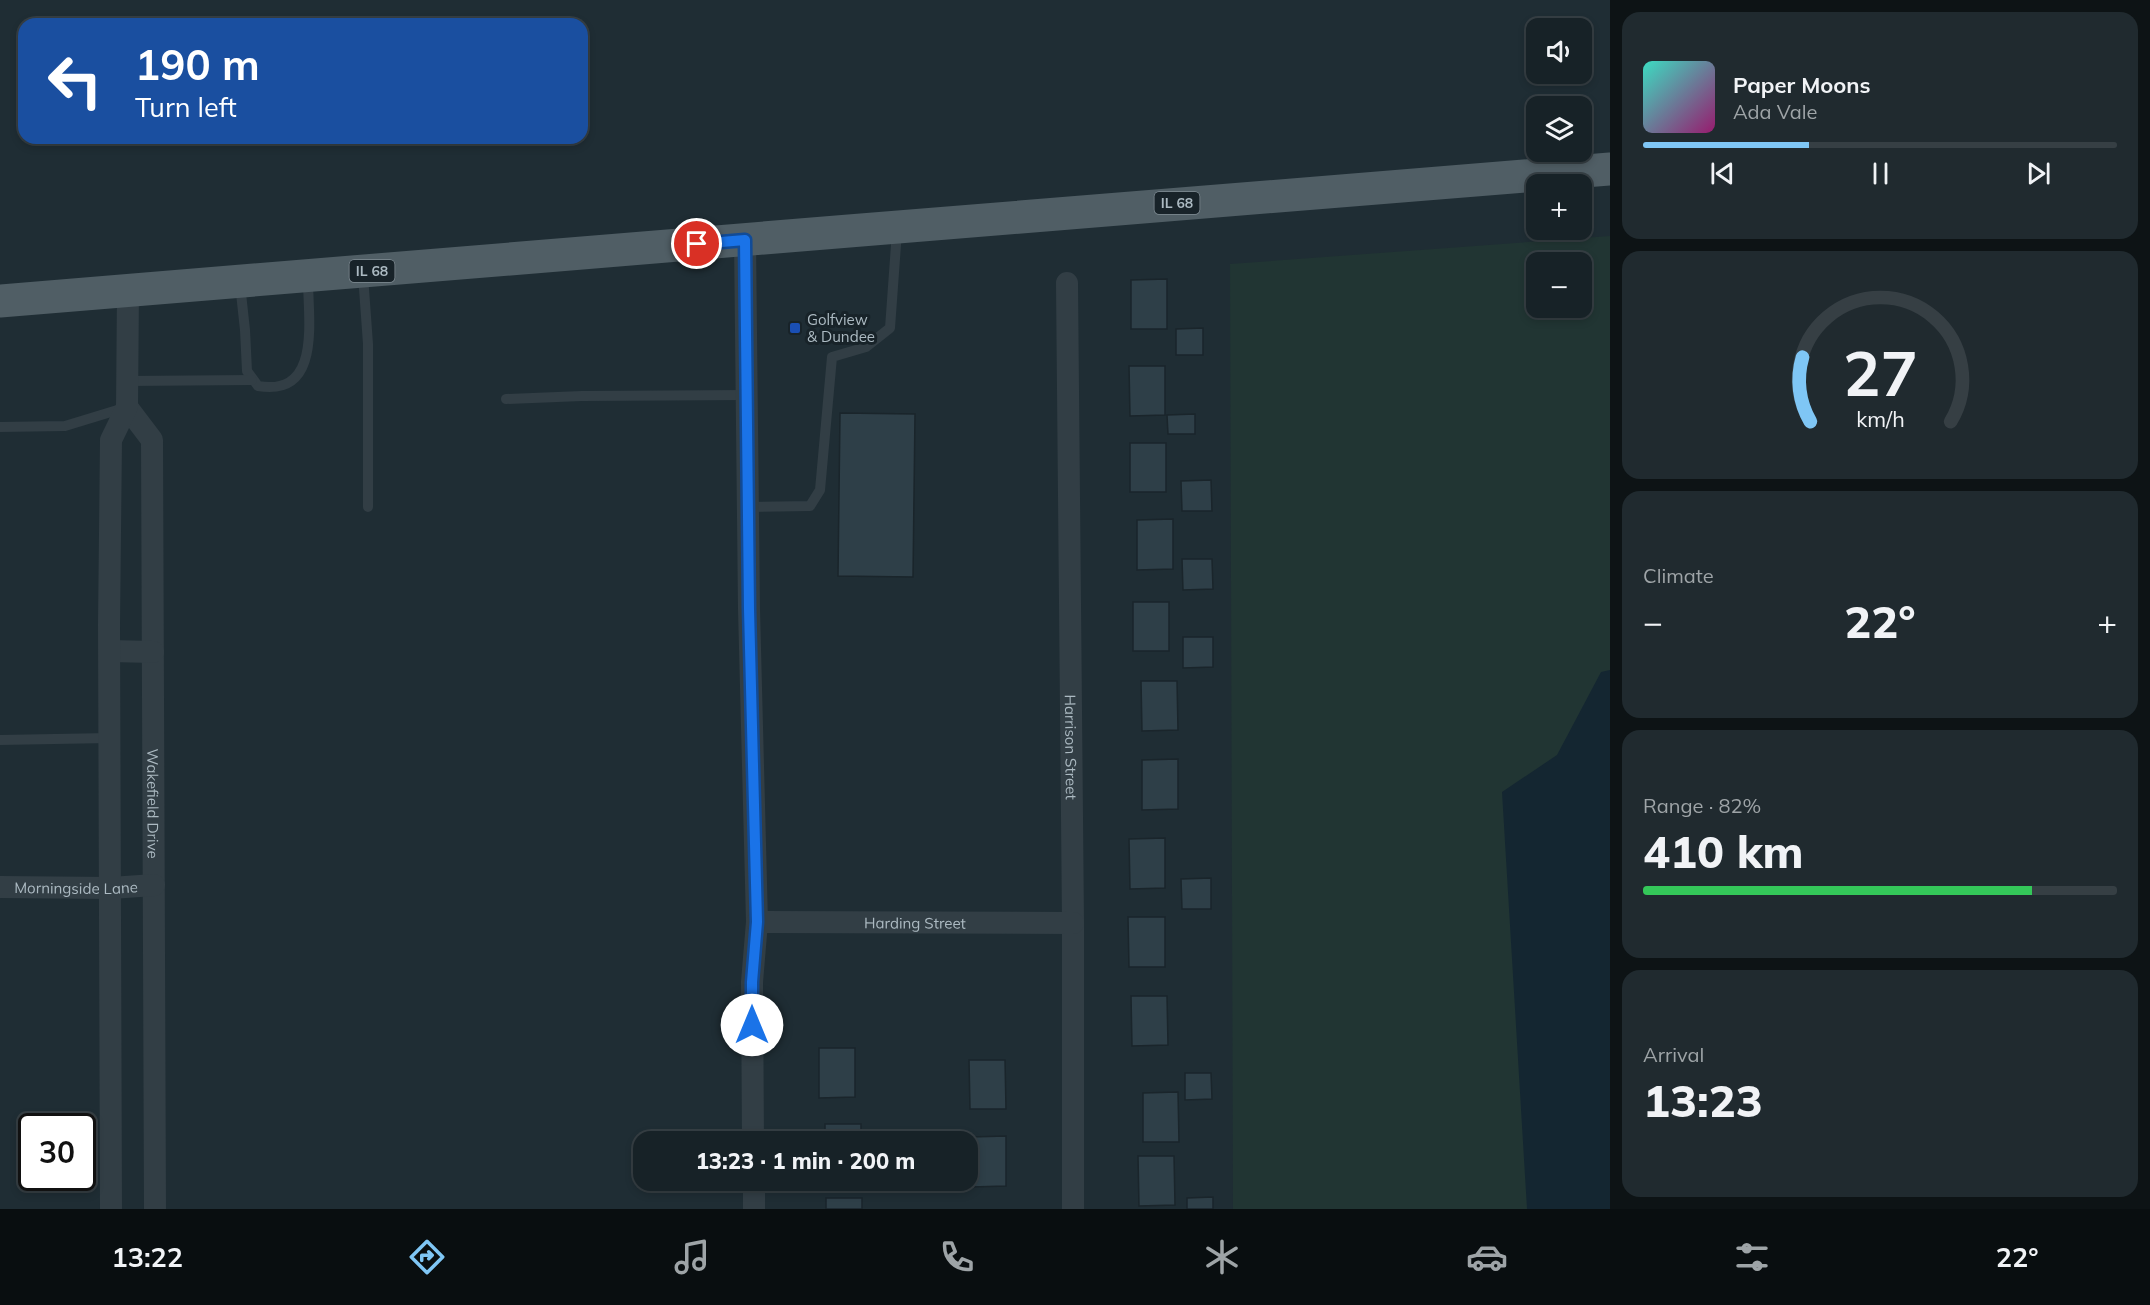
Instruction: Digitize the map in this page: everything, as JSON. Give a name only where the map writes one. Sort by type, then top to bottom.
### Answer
[{"type":"main road","name":"IL 68","points":[[0,301],[1610,169]]},
{"type":"street","points":[[745,240],[757,922],[752,982],[753,1131]]},
{"type":"street","name":"Harrison Street","points":[[1067,283],[1073,923],[1073,1209]]},
{"type":"street","points":[[111,1209],[111,440],[127,407],[128,291]]},
{"type":"street","name":"Wakefield Drive","points":[[127,407],[152,440],[155,1209]]},
{"type":"street","points":[[110,651],[153,652]]},
{"type":"street","name":"Morningside Lane","points":[[0,887],[111,888],[154,885]]},
{"type":"street","name":"Harding Street","points":[[757,922],[1073,923]]},
{"type":"street","points":[[754,1191],[754,1209]]},
{"type":"lane","points":[[748,507],[810,506],[820,490],[832,357],[866,347],[890,328],[897,227]]},
{"type":"lane","points":[[363,272],[368,344],[368,507]]},
{"type":"lane","points":[[239,282],[247,371],[258,386],[281,387],[297,377],[304,367],[308,341],[308,276]]},
{"type":"lane","points":[[127,381],[252,380]]},
{"type":"lane","points":[[506,399],[747,395]]},
{"type":"lane","points":[[0,427],[65,426],[127,407]]},
{"type":"lane","points":[[0,740],[110,738]]},
{"type":"green space","points":[[1610,236],[1610,1209],[1233,1209],[1230,264],[1556,240],[1592,240],[1592,237]]},
{"type":"water","points":[[1610,670],[1610,1209],[1527,1209],[1502,792],[1557,755],[1601,672]]},
{"type":"building","points":[[1167,279],[1167,329],[1131,329],[1131,280]]},
{"type":"building","points":[[1203,328],[1203,355],[1176,355],[1176,329]]},
{"type":"building","points":[[1129,366],[1165,366],[1165,415],[1130,416]]},
{"type":"building","points":[[840,413],[915,414],[913,577],[838,576]]},
{"type":"building","points":[[1195,414],[1195,434],[1168,434],[1167,415]]},
{"type":"building","points":[[1130,443],[1166,443],[1166,492],[1130,492]]},
{"type":"building","points":[[1211,480],[1212,511],[1182,511],[1181,481]]},
{"type":"building","points":[[1173,519],[1173,569],[1137,570],[1137,520]]},
{"type":"building","points":[[1182,559],[1212,559],[1213,589],[1183,590]]},
{"type":"building","points":[[1133,602],[1169,602],[1169,651],[1133,651]]},
{"type":"building","points":[[1183,637],[1213,637],[1213,667],[1183,668]]},
{"type":"building","points":[[1141,681],[1177,681],[1178,730],[1142,731]]},
{"type":"building","points":[[1178,759],[1178,809],[1142,810],[1142,760]]},
{"type":"building","points":[[1165,838],[1165,888],[1130,889],[1129,839]]},
{"type":"building","points":[[1211,878],[1211,909],[1182,909],[1181,879]]},
{"type":"building","points":[[1128,917],[1165,917],[1165,967],[1129,967]]},
{"type":"building","points":[[1131,996],[1167,996],[1168,1045],[1132,1046]]},
{"type":"building","points":[[819,1048],[855,1048],[855,1097],[819,1098]]},
{"type":"building","points":[[969,1060],[1005,1060],[1006,1109],[970,1109]]},
{"type":"building","points":[[1185,1073],[1211,1073],[1212,1099],[1185,1100]]},
{"type":"building","points":[[1178,1092],[1179,1142],[1143,1142],[1143,1093]]},
{"type":"building","points":[[825,1124],[861,1124],[861,1131],[825,1131]]},
{"type":"building","points":[[1006,1136],[1006,1186],[978,1187],[978,1137]]},
{"type":"building","points":[[1138,1156],[1174,1156],[1175,1205],[1139,1206]]},
{"type":"building","points":[[1213,1197],[1213,1209],[1187,1209],[1187,1198]]},
{"type":"building","points":[[826,1198],[862,1198],[862,1209],[826,1209]]},
{"type":"place","name":"Golfview & Dundee","points":[[795,328]]},
{"type":"route","points":[[697,244],[745,240],[749,609],[757,922],[752,982],[752,1025]]}]
